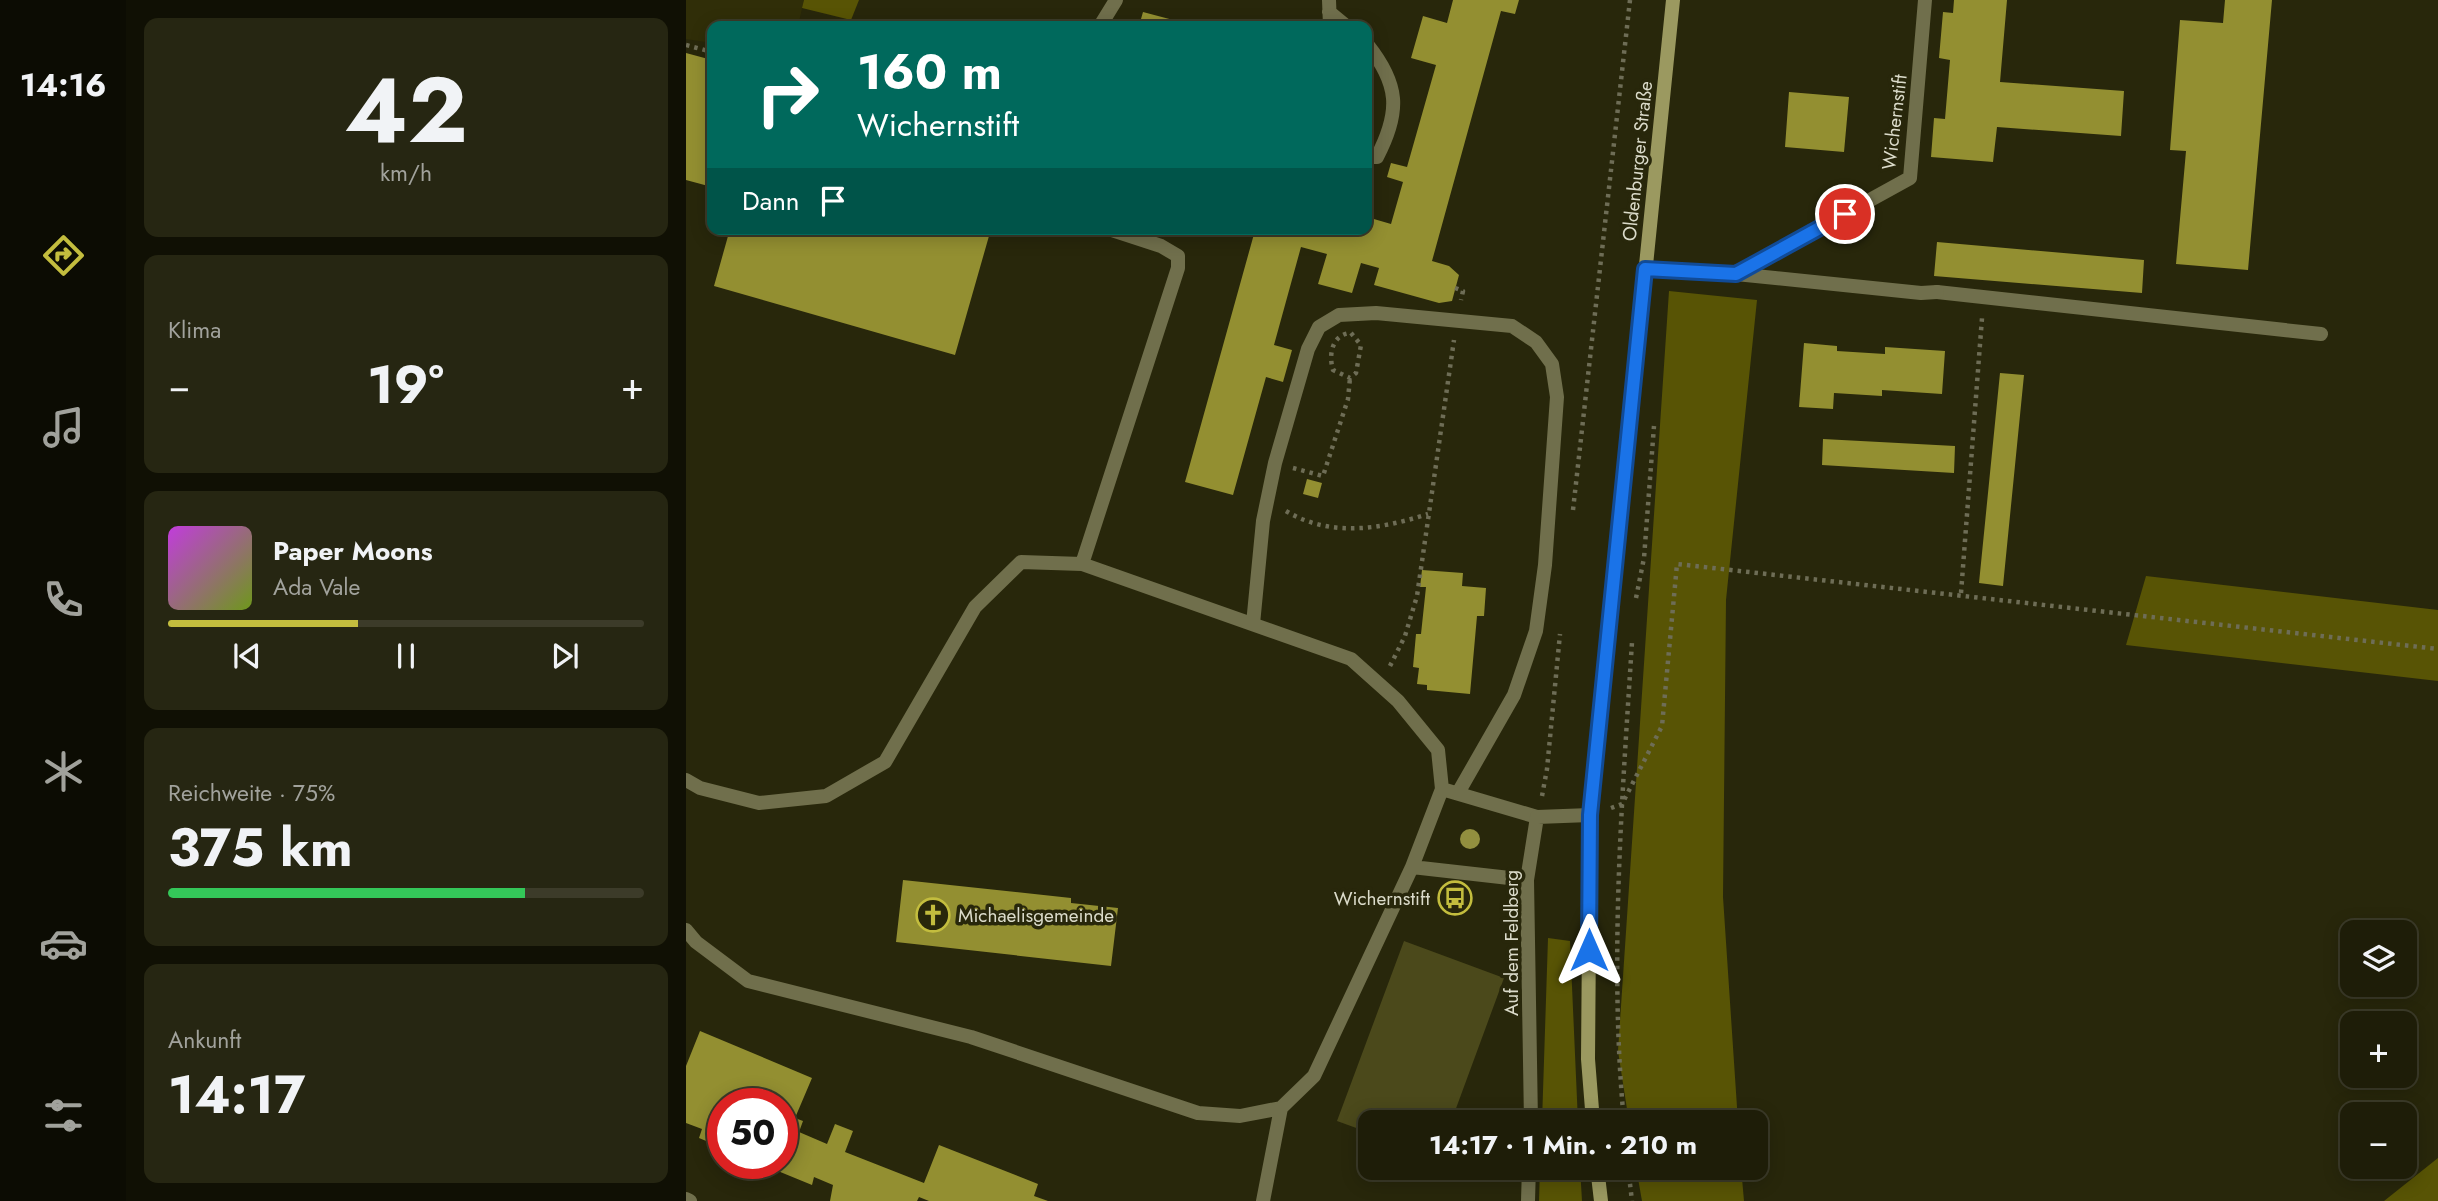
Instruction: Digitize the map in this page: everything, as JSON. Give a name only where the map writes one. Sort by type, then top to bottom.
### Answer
[{"type":"main road","name":"Oldenburger Straße","points":[[1592,1110],[1588,1059],[1590,815],[1674,0]]},
{"type":"main road","points":[[1599,1180],[1601,1201]]},
{"type":"street","points":[[1103,21],[1116,0]]},
{"type":"street","name":"Wichernstift","points":[[1736,274],[1910,178],[1925,0]]},
{"type":"street","points":[[1372,51],[1389,73],[1393,105],[1389,134],[1377,157],[1372,157]]},
{"type":"street","points":[[1082,564],[1178,268],[1178,256],[1161,246],[1128,235]]},
{"type":"street","points":[[1645,269],[1736,274],[1921,293],[1937,292],[2321,334]]},
{"type":"street","points":[[1253,624],[1275,463],[1308,349],[1319,327],[1339,315],[1364,313],[1512,326],[1536,342],[1552,364],[1557,397],[1545,565],[1536,631],[1514,695],[1458,793]]},
{"type":"street","points":[[686,780],[700,788],[759,803],[826,796],[885,762],[975,607],[1021,562],[1082,564],[1352,659],[1377,679],[1437,750],[1442,789],[1412,867],[1314,1076],[1281,1108],[1240,1116],[1198,1112],[971,1037],[748,981],[696,942],[686,930]]},
{"type":"street","points":[[1442,789],[1537,817],[1590,815]]},
{"type":"street","name":"Auf dem Feldberg","points":[[1531,1110],[1527,880],[1537,817]]},
{"type":"street","points":[[1412,867],[1527,880]]},
{"type":"street","points":[[1263,1201],[1281,1108]]},
{"type":"street","points":[[1528,1201],[1529,1180]]},
{"type":"path","points":[[1573,516],[1630,0]]},
{"type":"path","points":[[686,45],[707,51]]},
{"type":"path","points":[[1377,679],[1390,666],[1405,636],[1417,596],[1456,321],[1463,291],[1455,288]]},
{"type":"path","points":[[1961,593],[1984,297]]},
{"type":"path","points":[[1275,463],[1322,476],[1348,399],[1350,378],[1356,373],[1361,345],[1352,333],[1342,334],[1335,339],[1331,363],[1332,370],[1350,378]]},
{"type":"path","points":[[1268,499],[1319,526],[1349,530],[1405,521],[1428,514]]},
{"type":"path","points":[[1623,1110],[1618,1063],[1615,951],[1622,804],[1662,726],[1677,564],[1961,593],[2438,649]]},
{"type":"path","points":[[1537,817],[1547,769],[1561,625]]},
{"type":"path","points":[[1630,1180],[1632,1201]]},
{"type":"shaded area","points":[[686,0],[804,0],[799,21],[707,21],[707,42],[686,39]]},
{"type":"shaded area","points":[[804,0],[859,0],[851,20],[802,8]]},
{"type":"shaded area","points":[[1669,291],[1757,300],[1726,600],[1723,897],[1737,1110],[1627,1110],[1618,1051]]},
{"type":"shaded area","points":[[2146,576],[2438,610],[2438,681],[2126,645]]},
{"type":"shaded area","points":[[1548,938],[1570,941],[1577,1110],[1542,1110]]},
{"type":"shaded area","points":[[1404,941],[1504,978],[1455,1110],[1358,1110],[1358,1129],[1337,1121]]},
{"type":"shaded area","points":[[2438,1158],[2438,1201],[2384,1201],[2412,1179],[2417,1179],[2417,1175]]},
{"type":"shaded area","points":[[1540,1180],[1581,1180],[1582,1201],[1539,1201]]},
{"type":"shaded area","points":[[1638,1180],[1742,1180],[1744,1201],[1642,1201]]},
{"type":"building","points":[[1453,0],[1519,0],[1515,14],[1501,11],[1432,261],[1449,266],[1459,275],[1452,301],[1439,303],[1374,285],[1379,268],[1361,263],[1352,293],[1318,284],[1327,254],[1301,247],[1274,345],[1292,350],[1283,382],[1266,377],[1233,495],[1185,482],[1254,235],[1372,235],[1372,218],[1391,224],[1403,182],[1387,177],[1391,163],[1407,167],[1436,65],[1411,58],[1423,16],[1447,23]]},
{"type":"building","points":[[1954,0],[2007,0],[2000,82],[2124,91],[2121,136],[1997,127],[1993,162],[1931,157],[1934,118],[1945,119],[1950,60],[1939,58],[1943,12],[1953,13]]},
{"type":"building","points":[[2225,0],[2272,0],[2248,270],[2176,264],[2186,151],[2170,150],[2180,20],[2223,23]]},
{"type":"building","points":[[1143,12],[1177,21],[1140,21]]},
{"type":"building","points":[[686,53],[707,59],[707,186],[686,180]]},
{"type":"building","points":[[1789,92],[1849,97],[1844,152],[1785,147]]},
{"type":"building","points":[[728,235],[989,235],[955,355],[714,286]]},
{"type":"building","points":[[1937,242],[2144,260],[2142,293],[1934,276]]},
{"type":"building","points":[[1804,343],[1837,346],[1837,351],[1885,354],[1885,347],[1945,351],[1942,394],[1882,390],[1882,396],[1834,393],[1833,409],[1799,407]]},
{"type":"building","points":[[2000,373],[2024,375],[2003,586],[1979,583]]},
{"type":"building","points":[[1823,439],[1955,446],[1954,473],[1822,465]]},
{"type":"building","points":[[1307,479],[1322,483],[1318,498],[1303,494]]},
{"type":"building","points":[[1422,570],[1463,573],[1462,586],[1486,588],[1484,616],[1477,616],[1470,694],[1427,690],[1427,685],[1417,684],[1419,668],[1413,667],[1416,634],[1421,634],[1426,587],[1420,587]]},
{"type":"building","points":[[903,880],[1071,898],[1071,903],[1118,908],[1111,966],[896,942]]},
{"type":"building","points":[[700,1031],[812,1078],[798,1111],[798,1088],[707,1088],[707,1141],[699,1138],[702,1129],[686,1123],[686,1066]]},
{"type":"building","points":[[798,1119],[803,1121],[799,1132],[827,1144],[835,1124],[853,1131],[845,1152],[924,1183],[939,1145],[1038,1184],[1034,1196],[1048,1201],[929,1201],[919,1197],[917,1201],[830,1201],[833,1185],[814,1177],[812,1185],[797,1179]]},
{"type":"place","name":"Wichernstift","points":[[1455,898]]},
{"type":"place","name":"Michaelisgemeinde","points":[[933,915]]},
{"type":"route","points":[[1589,950],[1590,815],[1645,269],[1736,274],[1845,214]]}]
